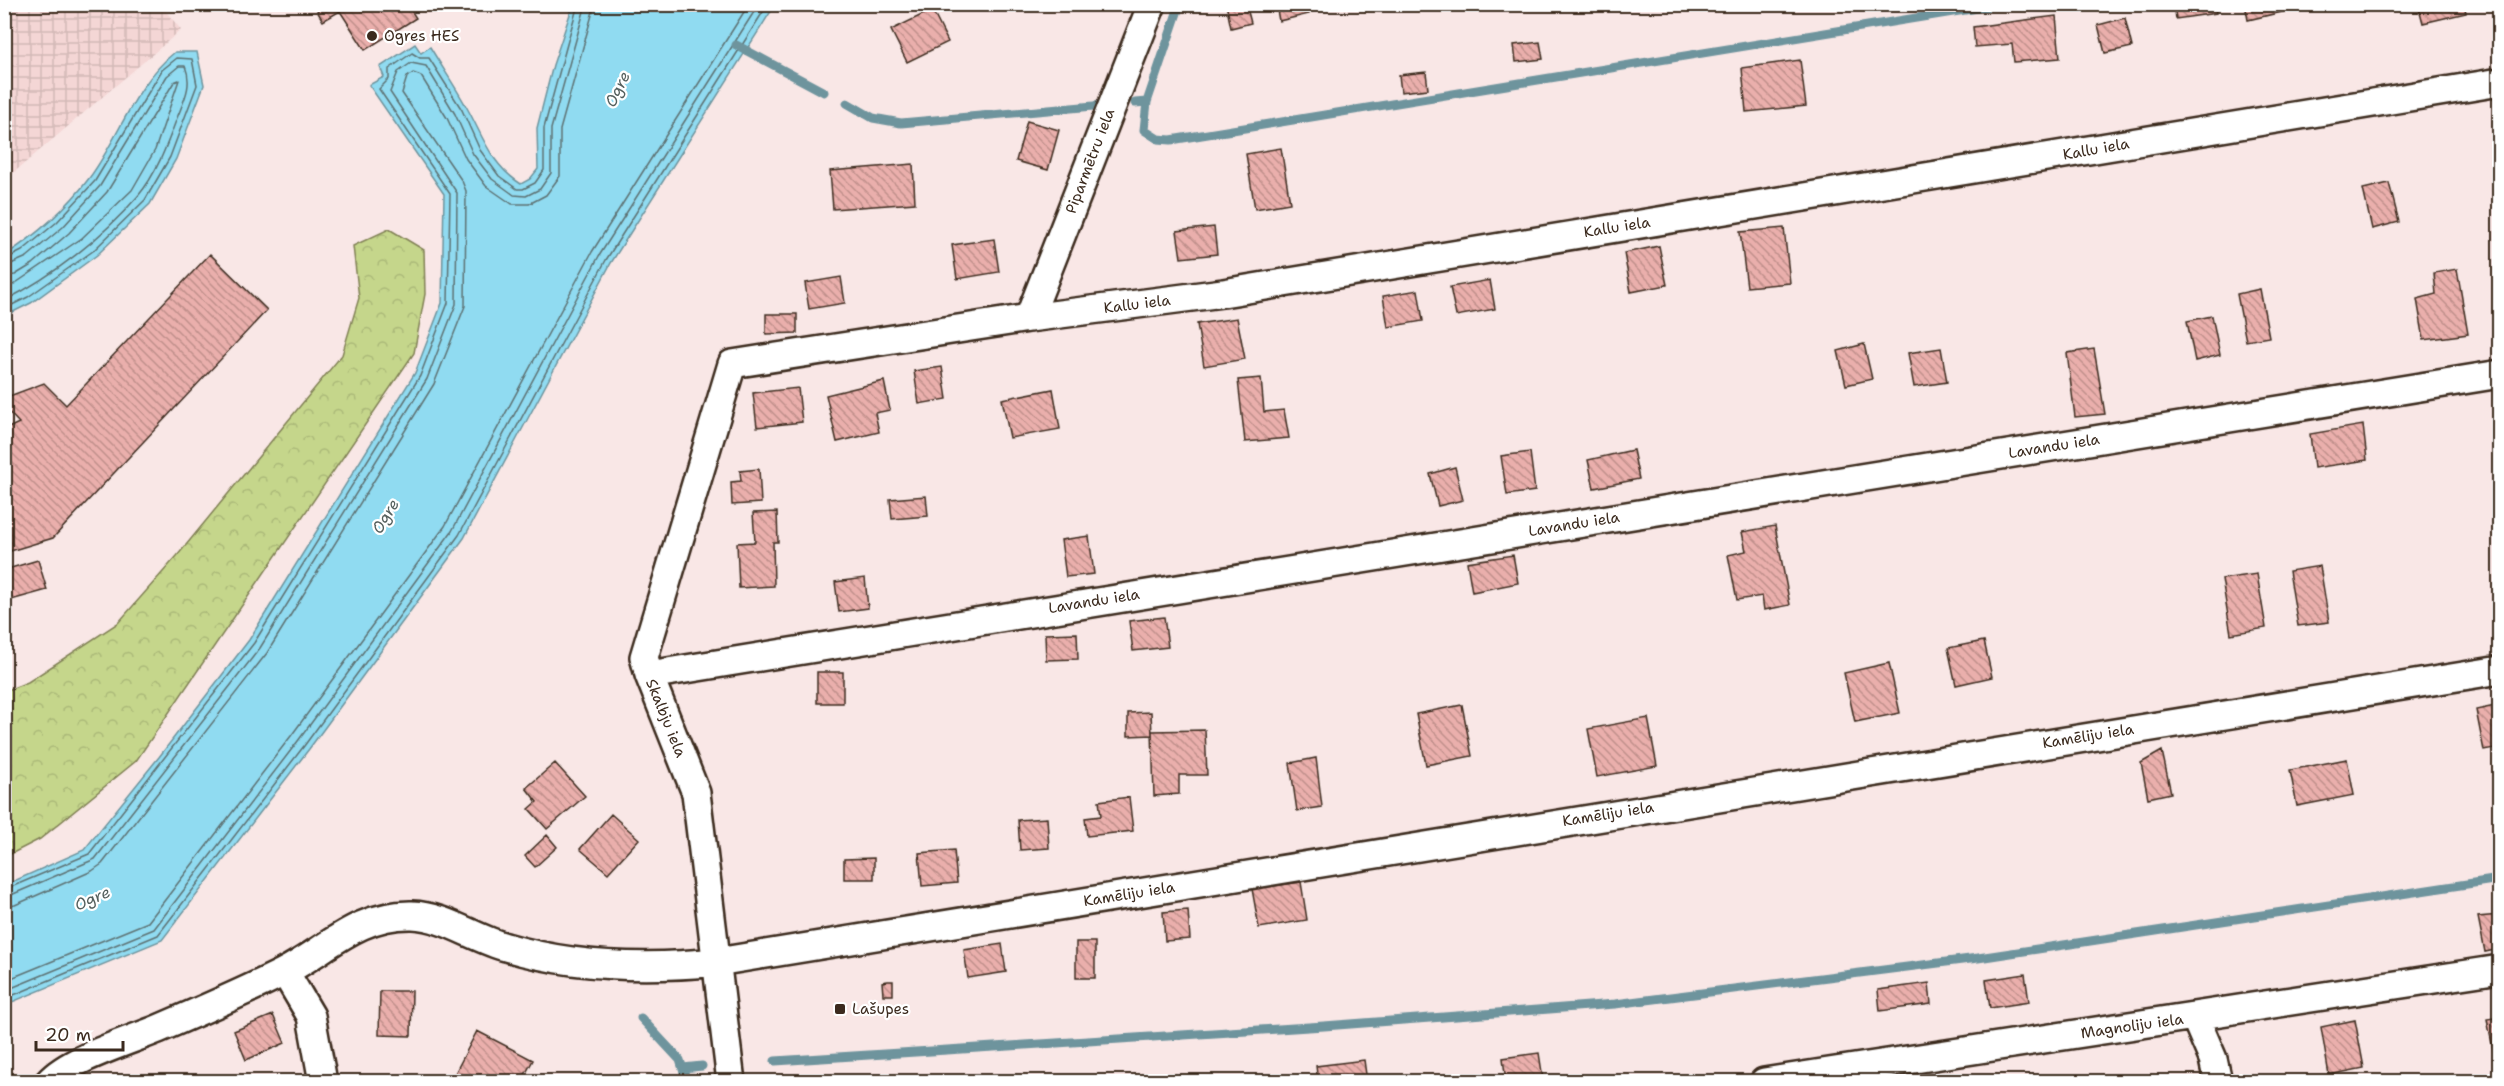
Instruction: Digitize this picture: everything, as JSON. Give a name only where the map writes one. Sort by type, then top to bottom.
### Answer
[{"type":"street","name":"Piparmētru iela","points":[[1029,318],[1152,4]]},
{"type":"street","name":"Kallu iela","points":[[732,364],[1029,318],[1223,293],[2499,82]]},
{"type":"street","name":"Skalbju iela","points":[[731,1082],[696,793],[644,657],[732,364]]},
{"type":"street","name":"Lavandu iela","points":[[649,675],[2499,374]]},
{"type":"street","name":"Kamēliju iela","points":[[50,1080],[106,1049],[285,972],[330,941],[391,915],[416,915],[439,920],[500,946],[567,961],[674,966],[717,962],[2499,670]]},
{"type":"street","name":"Magnoliju iela","points":[[1764,1082],[2499,969]]},
{"type":"street","points":[[285,972],[311,1016],[323,1081],[338,1082]]},
{"type":"street","points":[[2195,1017],[2213,1059],[2218,1082]]},
{"type":"shaded area","points":[[5,4],[161,5],[181,30],[5,180]]},
{"type":"green space","points":[[389,229],[424,250],[425,294],[414,353],[136,761],[40,839],[5,857],[5,691],[28,682],[118,623],[177,556],[342,355],[359,298],[353,246]]},
{"type":"water","name":"Ogre","points":[[573,5],[775,5],[611,263],[464,538],[309,749],[162,940],[5,1005],[5,885],[84,850],[159,757],[249,640],[415,373],[442,303],[444,194],[369,85],[384,77],[380,67],[415,44],[421,53],[430,47],[494,158],[510,176],[521,184],[530,179],[538,169],[537,128],[553,65]]},
{"type":"water","points":[[175,52],[197,52],[204,85],[176,159],[150,204],[97,255],[31,303],[5,316],[5,255],[51,220],[72,199],[101,161],[138,95],[161,65]]},
{"type":"building","name":"Ogres HES","points":[[327,4],[407,4],[416,18],[365,50],[340,11],[323,21],[317,11]]},
{"type":"building","points":[[1054,4],[1075,4],[1074,11]]},
{"type":"building","points":[[1226,4],[1246,4],[1251,23],[1231,28]]},
{"type":"building","points":[[1276,4],[1307,4],[1309,14],[1279,21]]},
{"type":"building","points":[[2174,4],[2215,4],[2216,13],[2176,19]]},
{"type":"building","points":[[2245,4],[2302,4],[2303,7],[2248,20]]},
{"type":"building","points":[[2418,4],[2464,4],[2466,13],[2423,23]]},
{"type":"building","points":[[932,10],[948,42],[907,62],[891,30]]},
{"type":"building","points":[[2056,16],[2060,58],[2014,62],[2012,44],[1975,47],[1973,27]]},
{"type":"building","points":[[2125,18],[2132,47],[2105,53],[2098,25]]},
{"type":"building","points":[[1540,42],[1543,59],[1516,62],[1514,45]]},
{"type":"building","points":[[1800,60],[1806,106],[1746,112],[1742,68]]},
{"type":"building","points":[[1426,72],[1428,89],[1401,92],[1399,75]]},
{"type":"building","points":[[1027,121],[1059,130],[1048,170],[1016,161]]},
{"type":"building","points":[[1281,148],[1290,203],[1255,209],[1246,154]]},
{"type":"building","points":[[913,164],[915,203],[833,209],[830,171]]},
{"type":"building","points":[[2389,183],[2399,222],[2372,229],[2363,189]]},
{"type":"building","points":[[1214,227],[1217,254],[1181,258],[1177,231]]},
{"type":"building","points":[[1784,228],[1790,283],[1747,287],[1740,232]]},
{"type":"building","points":[[994,239],[999,272],[957,279],[952,245]]},
{"type":"building","points":[[1659,246],[1667,285],[1631,292],[1624,253]]},
{"type":"building","points":[[210,254],[267,310],[53,538],[4,553],[4,430],[19,423],[4,407],[4,398],[44,383],[66,405]]},
{"type":"building","points":[[2457,269],[2468,334],[2424,340],[2417,299],[2436,294],[2434,273]]},
{"type":"building","points":[[841,277],[845,303],[809,309],[805,283]]},
{"type":"building","points":[[1490,280],[1495,309],[1456,316],[1450,287]]},
{"type":"building","points":[[2260,289],[2269,337],[2246,341],[2237,294]]},
{"type":"building","points":[[1418,290],[1423,321],[1388,327],[1383,296]]},
{"type":"building","points":[[766,314],[797,314],[797,333],[766,334]]},
{"type":"building","points":[[2212,316],[2220,355],[2195,361],[2187,321]]},
{"type":"building","points":[[1237,318],[1245,359],[1204,366],[1197,324]]},
{"type":"building","points":[[1864,344],[1872,379],[1846,385],[1838,351]]},
{"type":"building","points":[[1941,348],[1947,382],[1914,387],[1908,353]]},
{"type":"building","points":[[2094,349],[2105,414],[2075,417],[2067,353]]},
{"type":"building","points":[[942,367],[947,399],[919,404],[914,371]]},
{"type":"building","points":[[1261,378],[1264,412],[1284,410],[1289,438],[1245,442],[1238,380]]},
{"type":"building","points":[[884,381],[890,410],[875,413],[879,432],[837,442],[826,395]]},
{"type":"building","points":[[798,388],[802,422],[757,427],[753,393]]},
{"type":"building","points":[[1053,389],[1060,429],[1010,438],[1002,399]]},
{"type":"building","points":[[2363,425],[2367,460],[2314,468],[2310,434]]},
{"type":"building","points":[[1633,450],[1639,479],[1594,488],[1588,460]]},
{"type":"building","points":[[1530,452],[1535,491],[1507,495],[1501,456]]},
{"type":"building","points":[[1455,467],[1463,500],[1438,506],[1430,474]]},
{"type":"building","points":[[759,469],[761,503],[732,505],[731,482],[741,481],[740,471]]},
{"type":"building","points":[[926,496],[928,516],[892,519],[890,499]]},
{"type":"building","points":[[777,512],[778,542],[773,542],[774,586],[739,588],[737,543],[755,542],[753,513]]},
{"type":"building","points":[[1775,526],[1790,605],[1764,610],[1762,596],[1737,600],[1728,555],[1746,551],[1742,532]]},
{"type":"building","points":[[1089,536],[1094,574],[1066,577],[1061,540]]},
{"type":"building","points":[[1513,555],[1518,583],[1472,592],[1467,562]]},
{"type":"building","points":[[38,560],[47,590],[4,602],[4,570]]},
{"type":"building","points":[[2320,566],[2329,622],[2298,626],[2289,571]]},
{"type":"building","points":[[2257,574],[2266,628],[2231,634],[2222,579]]},
{"type":"building","points":[[865,578],[868,608],[839,612],[835,582]]},
{"type":"building","points":[[1164,617],[1168,647],[1133,651],[1129,621]]},
{"type":"building","points":[[1077,633],[1078,659],[1046,660],[1045,634]]},
{"type":"building","points":[[1984,641],[1992,677],[1956,685],[1948,648]]},
{"type":"building","points":[[1889,663],[1900,713],[1855,722],[1844,673]]},
{"type":"building","points":[[817,672],[843,672],[843,703],[817,703]]},
{"type":"building","points":[[1462,705],[1472,756],[1426,765],[1416,714]]},
{"type":"building","points":[[2500,705],[2500,748],[2484,751],[2476,710]]},
{"type":"building","points":[[1151,712],[1152,735],[1128,736],[1128,713]]},
{"type":"building","points":[[1648,718],[1657,766],[1597,777],[1588,729]]},
{"type":"building","points":[[1205,730],[1207,775],[1179,775],[1179,794],[1154,796],[1152,731]]},
{"type":"building","points":[[2162,751],[2171,793],[2148,798],[2141,763]]},
{"type":"building","points":[[1316,758],[1322,807],[1297,811],[1290,763]]},
{"type":"building","points":[[2347,759],[2354,795],[2297,806],[2290,770]]},
{"type":"building","points":[[555,763],[585,796],[547,829],[529,809],[537,802],[526,788]]},
{"type":"building","points":[[1129,797],[1133,831],[1087,836],[1085,818],[1101,816],[1099,801]]},
{"type":"building","points":[[611,814],[639,839],[608,873],[580,849]]},
{"type":"building","points":[[1047,818],[1049,848],[1020,850],[1018,820]]},
{"type":"building","points":[[547,835],[557,847],[535,867],[525,856]]},
{"type":"building","points":[[954,850],[957,883],[922,886],[919,853]]},
{"type":"building","points":[[874,858],[874,879],[844,879],[844,859]]},
{"type":"building","points":[[1301,882],[1307,920],[1259,928],[1252,889]]},
{"type":"building","points":[[1188,910],[1190,939],[1165,941],[1163,912]]},
{"type":"building","points":[[2499,915],[2500,949],[2485,952],[2478,917]]},
{"type":"building","points":[[1076,942],[1095,942],[1095,978],[1076,978]]},
{"type":"building","points":[[1002,944],[1006,972],[968,978],[964,950]]},
{"type":"building","points":[[2025,974],[2029,1002],[1990,1008],[1986,980]]},
{"type":"building","points":[[893,981],[893,995],[883,995],[882,982]]},
{"type":"building","points":[[1929,983],[1931,1004],[1880,1011],[1878,990]]},
{"type":"building","points":[[380,991],[412,991],[411,1036],[379,1035]]},
{"type":"building","points":[[273,1015],[285,1043],[246,1060],[234,1031]]},
{"type":"building","points":[[2500,1017],[2500,1053],[2494,1054],[2487,1019]]},
{"type":"building","points":[[2355,1020],[2364,1068],[2329,1075],[2321,1027]]},
{"type":"building","points":[[477,1031],[533,1060],[521,1082],[451,1081]]},
{"type":"building","points":[[1539,1053],[1543,1079],[1506,1082],[1503,1058]]},
{"type":"building","points":[[1364,1060],[1367,1082],[1318,1082],[1316,1066]]},
{"type":"waterway","points":[[1180,4],[1147,102],[1144,130],[1158,139],[1171,140],[2002,4]]},
{"type":"waterway","points":[[736,45],[824,92]]},
{"type":"waterway","points":[[1135,103],[1147,102]]},
{"type":"waterway","points":[[847,103],[873,118],[901,123],[1105,105]]},
{"type":"waterway","points":[[775,1061],[1324,1026],[1615,1004],[1978,958],[2500,879]]},
{"type":"waterway","points":[[641,1018],[680,1060],[687,1082]]},
{"type":"waterway","points":[[683,1068],[702,1066]]},
{"type":"place","name":"Ogres HES","points":[[372,36]]},
{"type":"place","name":"Lašupes","points":[[840,1009]]}]
